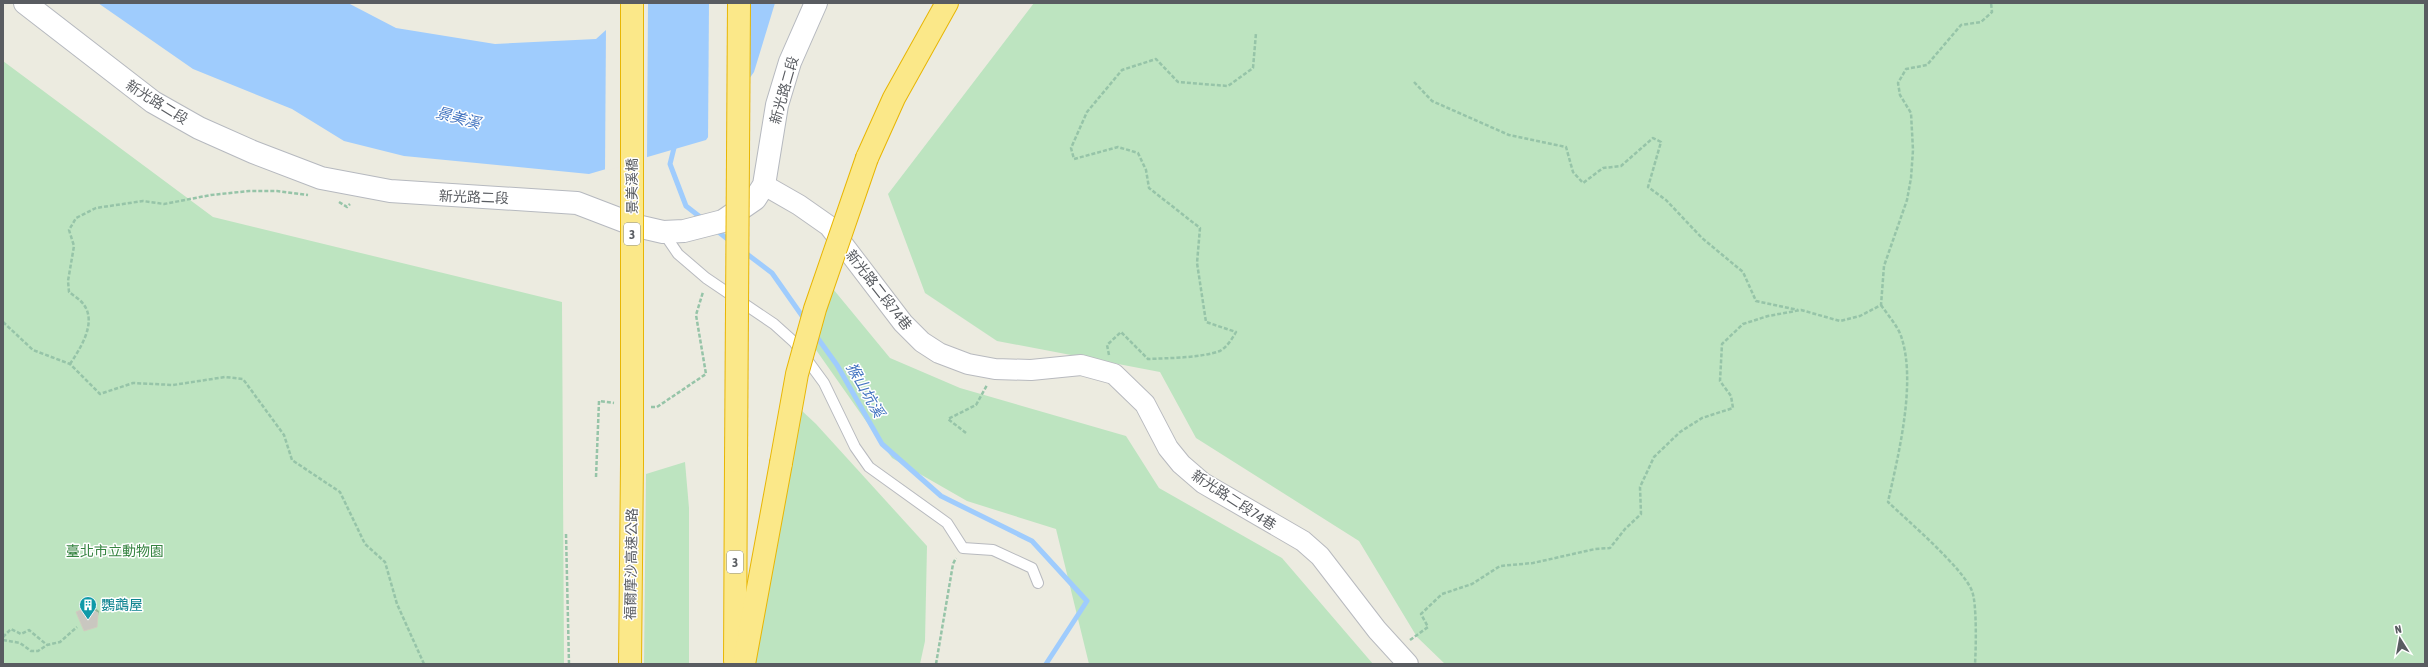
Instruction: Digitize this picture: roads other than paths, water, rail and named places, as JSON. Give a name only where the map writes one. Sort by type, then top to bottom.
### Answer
[{"type":"highway","name":"景美溪橋","points":[[632,3],[632,464]]},
{"type":"highway","name":"3","points":[[734,664],[739,3]]},
{"type":"highway","points":[[744,664],[797,374],[815,309],[867,158],[894,98],[946,3]]},
{"type":"highway","name":"福爾摩沙高速公路","points":[[630,664],[632,464]]},
{"type":"street","name":"新光路二段","points":[[25,3],[79,43],[128,84],[153,102],[198,128],[321,178],[360,186],[435,196],[554,200],[576,203],[637,226],[673,231],[723,221],[760,192],[777,105],[793,55],[816,3]]},
{"type":"street","name":"新光路二段74巷","points":[[760,192],[799,205],[828,226],[903,323],[922,342],[939,353],[968,364],[995,369],[1031,370],[1081,365],[1114,374],[1144,404],[1168,448],[1181,464],[1203,483],[1303,541],[1320,556],[1377,630],[1402,657]]},
{"type":"lane","points":[[673,231],[678,254],[706,278],[774,324],[794,342],[824,383],[855,447],[869,466],[947,524],[963,548],[993,550],[1032,568],[1038,583]]},
{"type":"water","name":"景美溪","points":[[98,3],[348,3],[396,28],[495,44],[596,39],[636,3],[775,3],[754,72],[706,140],[589,174],[404,156],[344,141],[292,109],[193,69]]},
{"type":"waterway","name":"猴山坑溪","points":[[675,144],[670,164],[686,206],[704,220]]},
{"type":"waterway","name":"猴山坑溪","points":[[716,230],[730,241]]},
{"type":"waterway","name":"猴山坑溪","points":[[743,251],[772,273],[805,320]]},
{"type":"waterway","name":"猴山坑溪","points":[[814,333],[837,365],[882,444],[941,496],[1032,541],[1087,601],[1046,664]]},
{"type":"place","name":"鸚鵡屋","points":[[88,620]]},
{"type":"park label","name":"臺北市立動物園","points":[[115,551]]}]
